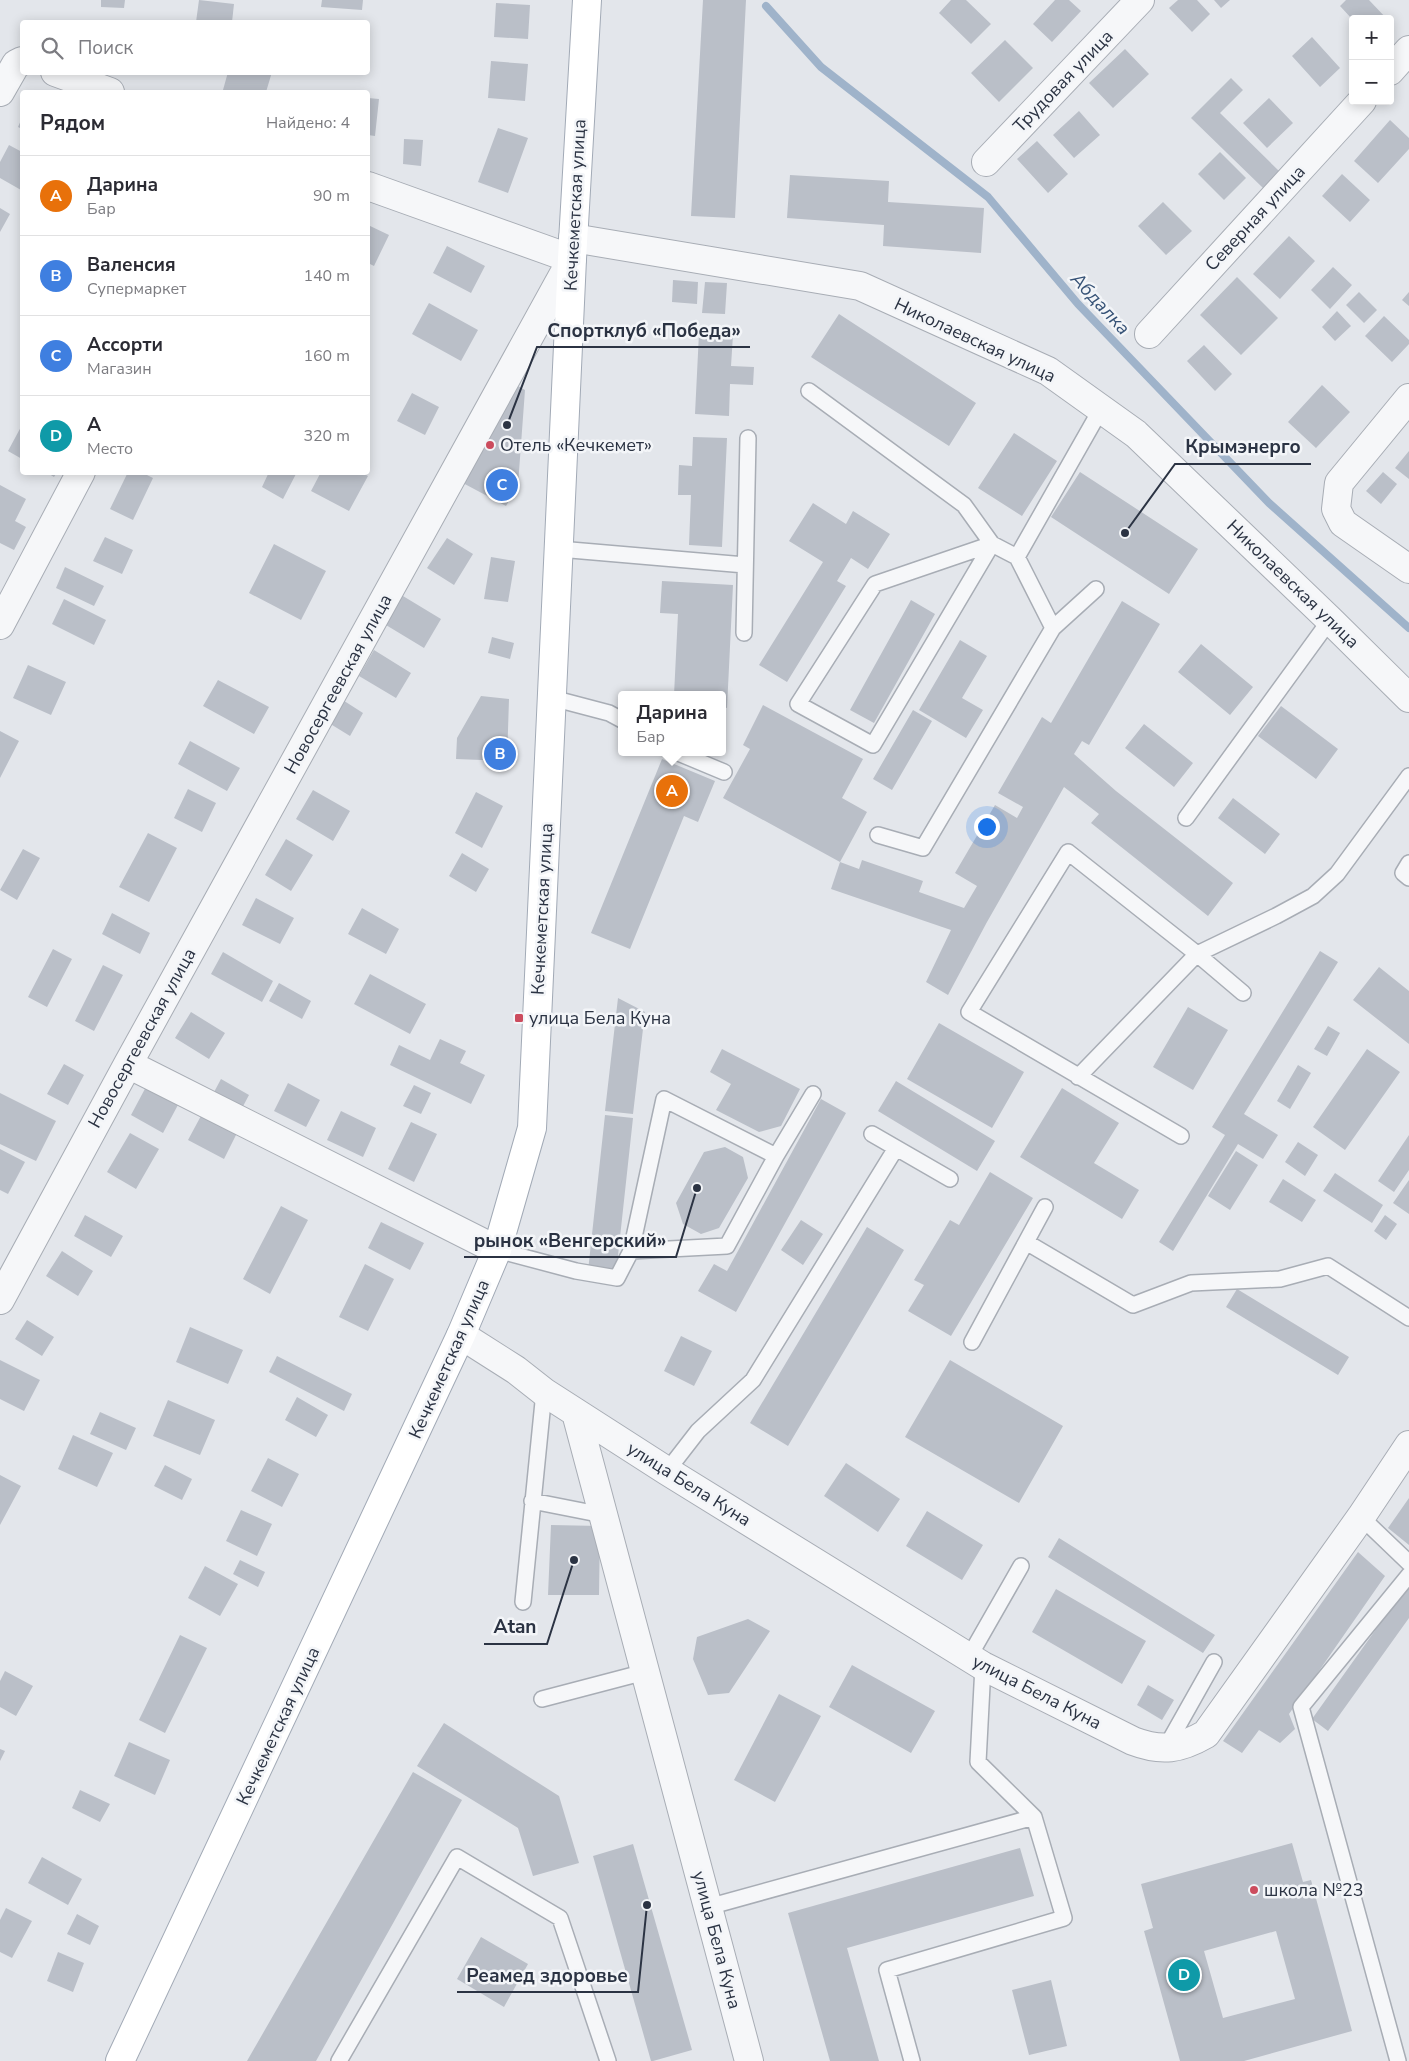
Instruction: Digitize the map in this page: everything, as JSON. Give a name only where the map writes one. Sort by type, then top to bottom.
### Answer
[{"type":"main road","name":"Кечкеметская улица","points":[[120,2061],[461,1335],[497,1250],[532,1128],[586,0]]},
{"type":"street","name":"Трудовая улица","points":[[986,162],[1140,0]]},
{"type":"street","points":[[1394,66],[1409,50]]},
{"type":"street","points":[[0,92],[19,63]]},
{"type":"street","points":[[63,75],[104,90]]},
{"type":"street","name":"Северная улица","points":[[1149,334],[1358,105]]},
{"type":"street","points":[[370,187],[573,248]]},
{"type":"street","name":"Николаевская улица","points":[[573,248],[860,286],[1048,371],[1136,434],[1409,698]]},
{"type":"street","name":"Новосергеевская улица","points":[[0,1300],[573,248]]},
{"type":"street","points":[[1409,398],[1339,483],[1336,509],[1343,524],[1409,569]]},
{"type":"street","points":[[0,626],[79,475]]},
{"type":"street","points":[[128,1064],[497,1250]]},
{"type":"street","name":"улица Бела Куна","points":[[461,1335],[516,1370],[544,1392],[576,1413],[976,1662],[1133,1742],[1165,1749],[1189,1744],[1206,1734],[1361,1517],[1408,1445]]},
{"type":"street","name":"улица Бела Куна","points":[[576,1413],[749,2061]]},
{"type":"lane","points":[[809,391],[964,506],[992,544],[1017,557],[1053,628]]},
{"type":"lane","points":[[1017,557],[1101,408]]},
{"type":"lane","points":[[744,633],[748,438]]},
{"type":"lane","points":[[992,544],[873,745],[798,704],[875,584],[992,544]]},
{"type":"lane","points":[[559,549],[745,565]]},
{"type":"lane","points":[[878,835],[923,848],[1053,628],[1096,589]]},
{"type":"lane","points":[[1186,818],[1330,620]]},
{"type":"lane","points":[[552,698],[609,713],[618,718]]},
{"type":"lane","points":[[686,756],[724,772]]},
{"type":"lane","points":[[1078,1077],[1197,954],[1313,896],[1337,874],[1409,776]]},
{"type":"lane","points":[[1181,1136],[969,1012],[1068,852],[1197,954],[1243,993]]},
{"type":"lane","points":[[1409,863],[1403,873],[1409,878]]},
{"type":"lane","points":[[631,1251],[727,1246],[776,1156],[813,1094]]},
{"type":"lane","points":[[497,1250],[576,1271],[617,1278],[631,1251],[664,1099],[776,1156]]},
{"type":"lane","points":[[872,1134],[950,1179]]},
{"type":"lane","points":[[667,1470],[698,1431],[753,1380],[896,1148]]},
{"type":"lane","points":[[972,1342],[1045,1207]]},
{"type":"lane","points":[[1026,1242],[1133,1305],[1191,1284],[1280,1279],[1328,1266],[1409,1318]]},
{"type":"lane","points":[[522,1602],[544,1392]]},
{"type":"lane","points":[[532,1501],[603,1515]]},
{"type":"lane","points":[[1361,1517],[1409,1563]]},
{"type":"lane","points":[[912,2061],[887,1970],[1064,1918],[1034,1816],[978,1762],[976,1662],[1021,1566]]},
{"type":"lane","points":[[1398,2061],[1301,1707],[1409,1575]]},
{"type":"lane","points":[[1165,1749],[1214,1662]]},
{"type":"lane","points":[[542,1699],[645,1672]]},
{"type":"lane","points":[[708,1907],[1034,1816]]},
{"type":"lane","points":[[339,2061],[457,1856],[469,1870],[560,1918],[608,2061]]},
{"type":"building","points":[[101,0],[125,0],[124,8],[101,7]]},
{"type":"building","points":[[199,0],[234,4],[232,20],[196,20]]},
{"type":"building","points":[[322,0],[363,0],[362,10],[321,7]]},
{"type":"building","points":[[703,0],[746,0],[735,218],[691,216]]},
{"type":"building","points":[[951,0],[966,0],[991,24],[971,44],[939,13]]},
{"type":"building","points":[[1055,0],[1069,0],[1081,11],[1052,42],[1033,24]]},
{"type":"building","points":[[1178,0],[1197,0],[1210,14],[1192,32],[1169,8]]},
{"type":"building","points":[[1214,0],[1230,0],[1221,8]]},
{"type":"building","points":[[1346,0],[1369,0],[1383,15],[1349,16],[1340,6]]},
{"type":"building","points":[[496,3],[530,5],[528,39],[494,37]]},
{"type":"building","points":[[1312,37],[1340,68],[1320,87],[1292,56]]},
{"type":"building","points":[[1005,40],[1033,68],[999,102],[971,73]]},
{"type":"building","points":[[1125,49],[1149,74],[1113,108],[1089,83]]},
{"type":"building","points":[[491,61],[528,64],[525,101],[488,98]]},
{"type":"building","points":[[227,75],[271,75],[267,90],[223,90]]},
{"type":"building","points":[[1231,78],[1243,90],[1220,113],[1279,171],[1263,188],[1191,118]]},
{"type":"building","points":[[370,98],[379,99],[375,136],[370,135]]},
{"type":"building","points":[[1269,98],[1293,123],[1267,148],[1243,123]]},
{"type":"building","points":[[1079,111],[1100,135],[1074,158],[1053,135]]},
{"type":"building","points":[[1390,120],[1409,138],[1409,149],[1378,183],[1354,161]]},
{"type":"building","points":[[498,128],[528,138],[508,193],[478,182]]},
{"type":"building","points":[[404,139],[423,140],[421,166],[403,164]]},
{"type":"building","points":[[1037,141],[1068,174],[1048,193],[1017,159]]},
{"type":"building","points":[[9,145],[20,151],[20,189],[0,178],[0,162]]},
{"type":"building","points":[[1220,152],[1246,178],[1224,200],[1198,174]]},
{"type":"building","points":[[1342,174],[1370,200],[1350,222],[1322,196]]},
{"type":"building","points":[[790,175],[889,181],[888,202],[984,208],[981,253],[883,246],[884,225],[787,218]]},
{"type":"building","points":[[1163,202],[1192,231],[1166,255],[1138,226]]},
{"type":"building","points":[[0,208],[10,214],[0,232]]},
{"type":"building","points":[[370,226],[389,235],[374,266],[370,264]]},
{"type":"building","points":[[1289,236],[1315,261],[1280,299],[1253,274]]},
{"type":"building","points":[[447,246],[485,266],[471,293],[433,273]]},
{"type":"building","points":[[1333,267],[1352,285],[1330,309],[1311,290]]},
{"type":"building","points":[[1237,277],[1278,318],[1241,355],[1200,315]]},
{"type":"building","points":[[673,280],[698,282],[697,304],[672,302]]},
{"type":"building","points":[[705,282],[727,283],[725,314],[702,313]]},
{"type":"building","points":[[1359,292],[1377,310],[1364,323],[1346,305]]},
{"type":"building","points":[[1409,292],[1409,306],[1402,300]]},
{"type":"building","points":[[429,303],[478,330],[461,361],[412,334]]},
{"type":"building","points":[[1337,311],[1351,326],[1335,341],[1322,327]]},
{"type":"building","points":[[839,314],[976,403],[949,446],[811,357]]},
{"type":"building","points":[[1384,316],[1409,340],[1409,344],[1392,362],[1365,336]]},
{"type":"building","points":[[699,333],[733,335],[731,366],[754,367],[753,385],[730,384],[729,416],[695,414]]},
{"type":"building","points":[[1204,345],[1232,374],[1215,391],[1187,361]]},
{"type":"building","points":[[507,380],[525,390],[518,485],[506,506],[461,482]]},
{"type":"building","points":[[1322,385],[1350,412],[1316,448],[1288,422]]},
{"type":"building","points":[[412,393],[439,407],[425,435],[397,421]]},
{"type":"building","points":[[20,429],[20,458],[8,451]]},
{"type":"building","points":[[1014,433],[1057,461],[1022,516],[978,488]]},
{"type":"building","points":[[693,437],[727,438],[722,547],[689,545],[691,495],[678,495],[679,465],[692,466]]},
{"type":"building","points":[[1409,451],[1409,479],[1395,468]]},
{"type":"building","points":[[1080,472],[1198,549],[1169,594],[1051,517]]},
{"type":"building","points":[[1383,472],[1397,484],[1381,504],[1366,491]]},
{"type":"building","points":[[127,475],[147,475],[153,478],[133,520],[110,509]]},
{"type":"building","points":[[268,475],[295,475],[283,499],[262,487]]},
{"type":"building","points":[[319,475],[368,476],[349,511],[311,491]]},
{"type":"building","points":[[0,485],[26,499],[15,521],[26,527],[14,550],[0,543]]},
{"type":"building","points":[[813,503],[846,524],[853,511],[890,534],[868,569],[851,558],[837,581],[846,586],[787,682],[759,665],[823,562],[789,541]]},
{"type":"building","points":[[105,537],[133,550],[122,574],[93,561]]},
{"type":"building","points":[[447,538],[473,554],[454,585],[427,568]]},
{"type":"building","points":[[274,544],[326,571],[301,620],[249,593]]},
{"type":"building","points":[[491,557],[515,561],[508,602],[484,599]]},
{"type":"building","points":[[65,567],[104,586],[94,606],[56,588]]},
{"type":"building","points":[[662,581],[733,585],[727,708],[726,691],[674,691],[678,614],[660,613]]},
{"type":"building","points":[[398,593],[441,619],[424,648],[381,622]]},
{"type":"building","points":[[64,599],[106,620],[94,645],[52,624]]},
{"type":"building","points":[[911,600],[935,614],[874,723],[850,710]]},
{"type":"building","points":[[1122,601],[1160,624],[1089,745],[1082,741],[1074,754],[1116,791],[1233,883],[1208,916],[1091,823],[1099,814],[1064,787],[948,995],[926,982],[951,930],[831,889],[840,862],[859,869],[862,860],[923,881],[919,892],[964,908],[977,886],[955,873],[995,805],[1017,818],[1023,807],[998,793],[1042,717],[1051,723]]},
{"type":"building","points":[[492,637],[514,643],[510,659],[488,653]]},
{"type":"building","points":[[960,640],[987,656],[962,698],[983,710],[966,738],[919,710]]},
{"type":"building","points":[[1201,644],[1253,687],[1230,715],[1178,672]]},
{"type":"building","points":[[374,650],[411,673],[396,698],[359,676]]},
{"type":"building","points":[[28,665],[66,682],[51,715],[13,698]]},
{"type":"building","points":[[218,680],[269,707],[254,734],[203,706]]},
{"type":"building","points":[[481,696],[509,699],[507,761],[456,759],[457,738]]},
{"type":"building","points":[[338,697],[363,713],[350,736],[324,720]]},
{"type":"building","points":[[763,705],[863,759],[842,798],[867,812],[840,862],[723,798],[750,749],[743,745]]},
{"type":"building","points":[[1281,706],[1338,749],[1316,779],[1258,736]]},
{"type":"building","points":[[913,710],[932,721],[892,790],[873,779]]},
{"type":"building","points":[[1144,724],[1193,763],[1174,787],[1125,748]]},
{"type":"building","points":[[0,731],[19,741],[0,778]]},
{"type":"building","points":[[190,741],[240,768],[227,791],[178,764]]},
{"type":"building","points":[[662,759],[715,781],[698,822],[684,816],[630,949],[591,933]]},
{"type":"building","points":[[188,789],[216,803],[202,832],[174,818]]},
{"type":"building","points":[[313,790],[350,811],[333,841],[296,819]]},
{"type":"building","points":[[476,792],[503,806],[482,848],[455,833]]},
{"type":"building","points":[[1233,798],[1280,834],[1265,854],[1218,818]]},
{"type":"building","points":[[148,833],[177,848],[149,902],[119,887]]},
{"type":"building","points":[[286,839],[313,855],[291,891],[265,875]]},
{"type":"building","points":[[23,849],[40,858],[17,900],[0,890]]},
{"type":"building","points":[[462,853],[489,869],[476,892],[449,876]]},
{"type":"building","points":[[256,898],[294,918],[280,944],[242,925]]},
{"type":"building","points":[[362,908],[399,929],[386,954],[348,934]]},
{"type":"building","points":[[112,913],[150,933],[140,954],[102,934]]},
{"type":"building","points":[[53,949],[72,959],[47,1007],[28,997]]},
{"type":"building","points":[[1320,951],[1338,962],[1244,1114],[1278,1135],[1263,1159],[1238,1144],[1173,1251],[1159,1242],[1225,1135],[1212,1127]]},
{"type":"building","points":[[223,952],[273,981],[262,1002],[211,974]]},
{"type":"building","points":[[103,965],[123,975],[94,1031],[75,1021]]},
{"type":"building","points":[[1379,967],[1409,991],[1409,1044],[1353,1000]]},
{"type":"building","points":[[370,974],[426,1004],[410,1034],[354,1004]]},
{"type":"building","points":[[279,983],[311,1001],[302,1019],[269,1001]]},
{"type":"building","points":[[618,998],[645,1012],[633,1114],[605,1111]]},
{"type":"building","points":[[1188,1007],[1228,1030],[1193,1090],[1153,1067]]},
{"type":"building","points":[[191,1012],[225,1033],[209,1059],[175,1038]]},
{"type":"building","points":[[939,1023],[1024,1072],[992,1128],[907,1079]]},
{"type":"building","points":[[1328,1026],[1340,1033],[1327,1056],[1314,1049]]},
{"type":"building","points":[[440,1039],[466,1051],[460,1063],[485,1075],[471,1104],[390,1065],[399,1045],[430,1060]]},
{"type":"building","points":[[722,1049],[800,1089],[781,1126],[759,1132],[716,1110],[731,1084],[710,1072]]},
{"type":"building","points":[[1367,1049],[1400,1072],[1345,1150],[1313,1127]]},
{"type":"building","points":[[64,1064],[84,1075],[68,1105],[47,1094]]},
{"type":"building","points":[[1298,1065],[1311,1073],[1290,1109],[1277,1101]]},
{"type":"building","points":[[221,1079],[249,1095],[241,1110],[213,1094]]},
{"type":"building","points":[[896,1081],[995,1141],[977,1171],[878,1111]]},
{"type":"building","points":[[288,1083],[320,1100],[306,1127],[274,1111]]},
{"type":"building","points":[[147,1085],[179,1103],[163,1133],[131,1115]]},
{"type":"building","points":[[414,1085],[431,1093],[421,1114],[403,1106]]},
{"type":"building","points":[[1062,1088],[1119,1123],[1094,1163],[1139,1190],[1122,1219],[1020,1157]]},
{"type":"building","points":[[0,1093],[56,1121],[36,1161],[0,1144]]},
{"type":"building","points":[[821,1099],[846,1113],[736,1312],[698,1291],[714,1264],[727,1271]]},
{"type":"building","points":[[341,1111],[376,1128],[363,1157],[327,1140]]},
{"type":"building","points":[[202,1114],[237,1133],[224,1159],[188,1140]]},
{"type":"building","points":[[605,1115],[633,1118],[616,1274],[588,1271]]},
{"type":"building","points":[[411,1122],[437,1134],[414,1182],[388,1169]]},
{"type":"building","points":[[130,1133],[159,1149],[136,1189],[107,1172]]},
{"type":"building","points":[[1409,1135],[1409,1170],[1394,1192],[1378,1181]]},
{"type":"building","points":[[1298,1142],[1318,1155],[1305,1176],[1285,1162]]},
{"type":"building","points":[[725,1147],[743,1157],[748,1178],[719,1228],[701,1234],[683,1224],[676,1203],[704,1152]]},
{"type":"building","points":[[0,1149],[25,1162],[8,1194],[0,1190]]},
{"type":"building","points":[[1236,1151],[1258,1165],[1230,1210],[1208,1196]]},
{"type":"building","points":[[990,1172],[1033,1198],[951,1336],[908,1311],[924,1285],[914,1280],[950,1220],[959,1225]]},
{"type":"building","points":[[1335,1173],[1383,1205],[1372,1223],[1323,1191]]},
{"type":"building","points":[[1283,1179],[1316,1200],[1302,1222],[1269,1202]]},
{"type":"building","points":[[1409,1180],[1409,1214],[1393,1203]]},
{"type":"building","points":[[281,1206],[308,1220],[270,1294],[243,1279]]},
{"type":"building","points":[[85,1215],[123,1236],[111,1257],[74,1236]]},
{"type":"building","points":[[1385,1215],[1397,1224],[1386,1240],[1374,1231]]},
{"type":"building","points":[[801,1220],[823,1234],[803,1265],[781,1250]]},
{"type":"building","points":[[381,1222],[424,1243],[410,1270],[368,1248]]},
{"type":"building","points":[[867,1227],[904,1250],[788,1446],[750,1423]]},
{"type":"building","points":[[62,1251],[93,1271],[78,1296],[46,1276]]},
{"type":"building","points":[[365,1264],[394,1279],[368,1331],[339,1317]]},
{"type":"building","points":[[1237,1289],[1349,1357],[1338,1375],[1226,1307]]},
{"type":"building","points":[[27,1320],[54,1337],[42,1356],[15,1339]]},
{"type":"building","points":[[190,1327],[243,1350],[228,1384],[176,1362]]},
{"type":"building","points":[[681,1336],[712,1351],[694,1386],[664,1371]]},
{"type":"building","points":[[277,1356],[352,1394],[344,1411],[269,1372]]},
{"type":"building","points":[[0,1360],[40,1380],[24,1411],[0,1399]]},
{"type":"building","points":[[950,1360],[1063,1426],[1019,1503],[905,1437]]},
{"type":"building","points":[[297,1397],[328,1415],[316,1437],[285,1420]]},
{"type":"building","points":[[168,1400],[215,1420],[200,1455],[153,1436]]},
{"type":"building","points":[[100,1412],[136,1428],[126,1450],[90,1434]]},
{"type":"building","points":[[73,1435],[113,1453],[97,1487],[58,1469]]},
{"type":"building","points":[[268,1458],[299,1474],[282,1507],[251,1491]]},
{"type":"building","points":[[846,1463],[900,1499],[878,1532],[824,1496]]},
{"type":"building","points":[[165,1465],[192,1479],[182,1500],[154,1486]]},
{"type":"building","points":[[0,1475],[21,1486],[0,1525]]},
{"type":"building","points":[[1409,1498],[1409,1545],[1388,1528]]},
{"type":"building","points":[[241,1510],[272,1524],[257,1556],[226,1541]]},
{"type":"building","points":[[927,1511],[983,1545],[962,1580],[906,1546]]},
{"type":"building","points":[[551,1525],[600,1526],[599,1595],[548,1595]]},
{"type":"building","points":[[1059,1538],[1215,1635],[1203,1653],[1048,1557]]},
{"type":"building","points":[[1358,1552],[1385,1576],[1289,1714],[1295,1729],[1280,1743],[1259,1730],[1242,1753],[1223,1741]]},
{"type":"building","points":[[240,1560],[265,1572],[258,1587],[233,1574]]},
{"type":"building","points":[[205,1566],[238,1584],[220,1616],[188,1598]]},
{"type":"building","points":[[1409,1583],[1409,1618],[1328,1731],[1312,1719]]},
{"type":"building","points":[[1056,1589],[1146,1641],[1122,1684],[1032,1632]]},
{"type":"building","points":[[748,1619],[770,1631],[729,1693],[708,1695],[693,1659],[697,1637]]},
{"type":"building","points":[[180,1635],[207,1648],[165,1733],[139,1720]]},
{"type":"building","points":[[852,1665],[935,1711],[911,1753],[829,1707]]},
{"type":"building","points":[[5,1671],[33,1686],[16,1716],[0,1707],[0,1681]]},
{"type":"building","points":[[1148,1685],[1174,1700],[1162,1720],[1137,1705]]},
{"type":"building","points":[[779,1694],[821,1716],[775,1802],[734,1780]]},
{"type":"building","points":[[444,1723],[559,1796],[579,1863],[533,1876],[518,1828],[417,1766]]},
{"type":"building","points":[[129,1742],[170,1760],[155,1795],[114,1776]]},
{"type":"building","points":[[0,1749],[5,1751],[0,1761]]},
{"type":"building","points":[[413,1772],[462,1800],[316,2061],[247,2061]]},
{"type":"building","points":[[80,1790],[110,1804],[100,1822],[72,1808]]},
{"type":"building","points":[[1292,1843],[1303,1882],[1311,1880],[1352,2031],[1244,2061],[1180,2061],[1144,1931],[1153,1928],[1141,1884]],"holes":[[[1276,1931],[1295,1999],[1223,2018],[1204,1951]]]},
{"type":"building","points":[[633,1844],[692,2050],[653,2061],[651,2061],[593,1856]]},
{"type":"building","points":[[1020,1848],[1034,1896],[847,1948],[879,2061],[830,2061],[788,1913]]},
{"type":"building","points":[[42,1857],[82,1879],[68,1905],[28,1883]]},
{"type":"building","points":[[6,1908],[32,1921],[12,1958],[0,1952],[0,1920]]},
{"type":"building","points":[[77,1914],[99,1926],[90,1945],[67,1934]]},
{"type":"building","points":[[481,1937],[528,1964],[504,2007],[457,1979]]},
{"type":"building","points":[[58,1952],[84,1963],[73,1992],[47,1981]]},
{"type":"building","points":[[1051,1980],[1067,2046],[1029,2055],[1012,1990]]},
{"type":"waterway","name":"Абдалка","points":[[766,6],[821,67],[988,197],[1078,304],[1269,503],[1409,628]]},
{"type":"place","name":"Спортклуб «Победа»","points":[[507,425]]},
{"type":"place","name":"Отель «Кечкемет»","points":[[490,445]]},
{"type":"place","name":"Ассорти","points":[[502,485]]},
{"type":"place","name":"Крымэнерго","points":[[1125,533]]},
{"type":"place","name":"Валенсия","points":[[500,754]]},
{"type":"place","name":"Дарина","points":[[672,791]]},
{"type":"place","name":"улица Бела Куна","points":[[519,1018]]},
{"type":"place","name":"рынок «Венгерский»","points":[[697,1188]]},
{"type":"place","name":"Аtan","points":[[574,1560]]},
{"type":"place","name":"школа №23","points":[[1254,1890]]},
{"type":"place","name":"Реамед здоровье","points":[[647,1905]]},
{"type":"place","name":"А","points":[[1184,1975]]}]
